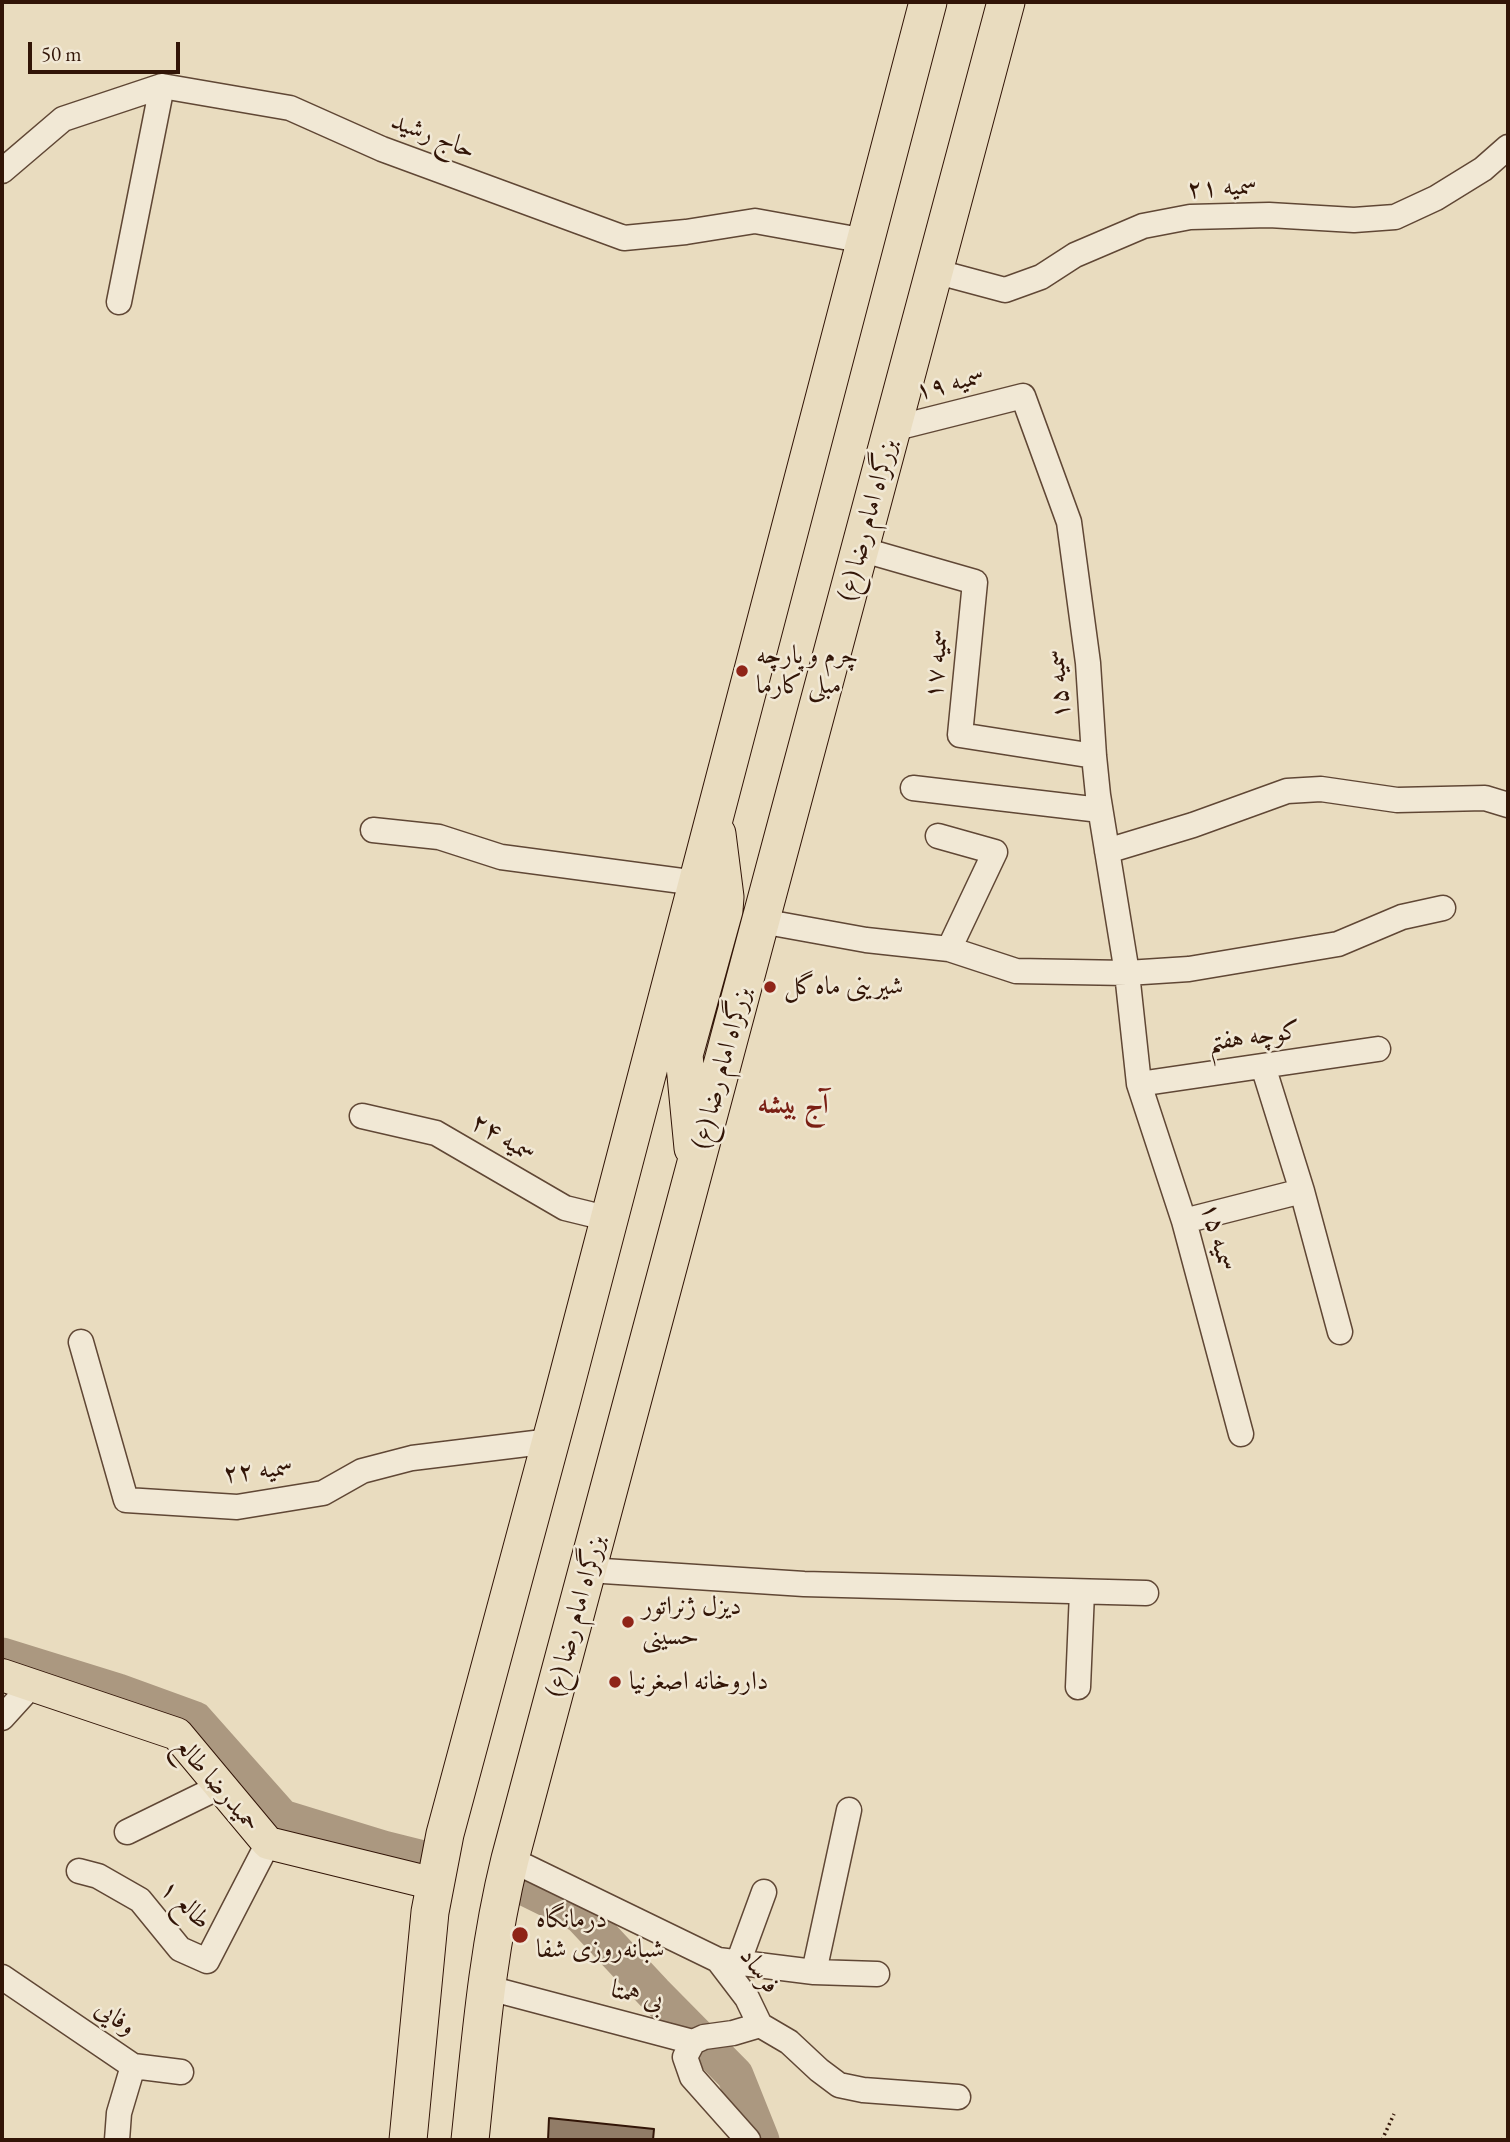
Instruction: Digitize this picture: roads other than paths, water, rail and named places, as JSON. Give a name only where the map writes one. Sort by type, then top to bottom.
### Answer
[{"type":"highway","points":[[695,1170],[683,1060],[697,883],[928,2]]},
{"type":"highway","name":"بزرگراه امام رضا (ع)","points":[[470,2140],[485,1987],[497,1912],[510,1859],[1006,2]]},
{"type":"highway","points":[[408,2140],[430,1912],[450,1816],[610,1219],[687,983],[724,904],[715,816]]},
{"type":"highway","points":[[687,983],[740,1000]]},
{"type":"main road","name":"حمیدرضا طالع","points":[[2,1675],[177,1734],[268,1843],[435,1884]]},
{"type":"street","name":"حاج رشید","points":[[2,171],[63,119],[162,86],[290,108],[382,149],[624,238],[755,222],[866,241]]},
{"type":"street","points":[[119,302],[162,86]]},
{"type":"street","name":"سمیه ۲۱","points":[[934,271],[1006,290],[1041,277],[1075,256],[1143,226],[1190,216],[1269,215],[1354,220],[1395,217],[1436,198],[1483,169],[1508,147]]},
{"type":"street","name":"سمیه ۱۹","points":[[892,429],[1023,396]]},
{"type":"street","name":"سمیه ۱۵","points":[[1023,396],[1069,522],[1088,663],[1094,756],[1127,973],[1139,1084],[1184,1221],[1241,1434]]},
{"type":"street","name":"سمیه ۱۷","points":[[860,549],[975,582],[960,735],[1094,756]]},
{"type":"street","points":[[913,788],[1101,810]]},
{"type":"street","points":[[1107,851],[1193,825],[1287,791],[1321,789],[1397,800],[1485,798],[1508,805]]},
{"type":"street","points":[[373,830],[439,836],[501,857],[697,883]]},
{"type":"street","points":[[938,836],[995,852],[949,949]]},
{"type":"street","points":[[761,921],[866,940],[949,949],[1016,971],[1127,973],[1189,969],[1338,944],[1402,917],[1443,908]]},
{"type":"street","name":"کوچه هفتم","points":[[1139,1084],[1378,1049]]},
{"type":"street","points":[[1263,1066],[1340,1332]]},
{"type":"street","name":"سمیه ۲۴","points":[[362,1116],[436,1133],[565,1208],[610,1219]]},
{"type":"street","points":[[1184,1221],[1301,1191]]},
{"type":"street","name":"سمیه ۲۲","points":[[81,1342],[126,1500],[237,1507],[323,1493],[362,1471],[412,1458],[551,1441]]},
{"type":"street","points":[[588,1570],[804,1584],[1146,1593]]},
{"type":"street","points":[[1078,1687],[1082,1592]]},
{"type":"street","points":[[2,1718],[32,1685]]},
{"type":"street","points":[[127,1832],[221,1786]]},
{"type":"street","points":[[814,1972],[849,1810]]},
{"type":"street","name":"طالع ۱","points":[[79,1871],[98,1876],[140,1900],[180,1949],[207,1961],[268,1843]]},
{"type":"street","name":"فرساد","points":[[510,1859],[728,1962],[760,2025],[789,2042],[839,2085],[863,2091],[958,2097]]},
{"type":"street","points":[[764,1892],[728,1962],[814,1972],[877,1973]]},
{"type":"street","name":"وفایی","points":[[2,1977],[133,2066],[119,2113],[117,2140]]},
{"type":"street","name":"بی همتا","points":[[485,1987],[697,2040]]},
{"type":"street","points":[[748,2140],[692,2077],[685,2057],[697,2040],[760,2025]]},
{"type":"street","points":[[133,2066],[181,2072]]},
{"type":"waterway","points":[[2,1656],[118,1692],[195,1720],[282,1818],[427,1860]]},
{"type":"waterway","points":[[514,1882],[581,1915],[735,2075],[761,2140]]},
{"type":"place","name":"چرم و پارچه مبلی کارما","points":[[742,671]]},
{"type":"place","name":"شیرینی ماه‌گل","points":[[770,987]]},
{"type":"place","name":"دیزل ژنراتور حسینی","points":[[628,1622]]},
{"type":"place","name":"داروخانه اصغرنیا","points":[[615,1682]]},
{"type":"place","name":"درمانگاه شبانه‌روزی شفا","points":[[520,1935]]},
{"type":"district","name":"آج بیشه","points":[[793,1105]]}]
